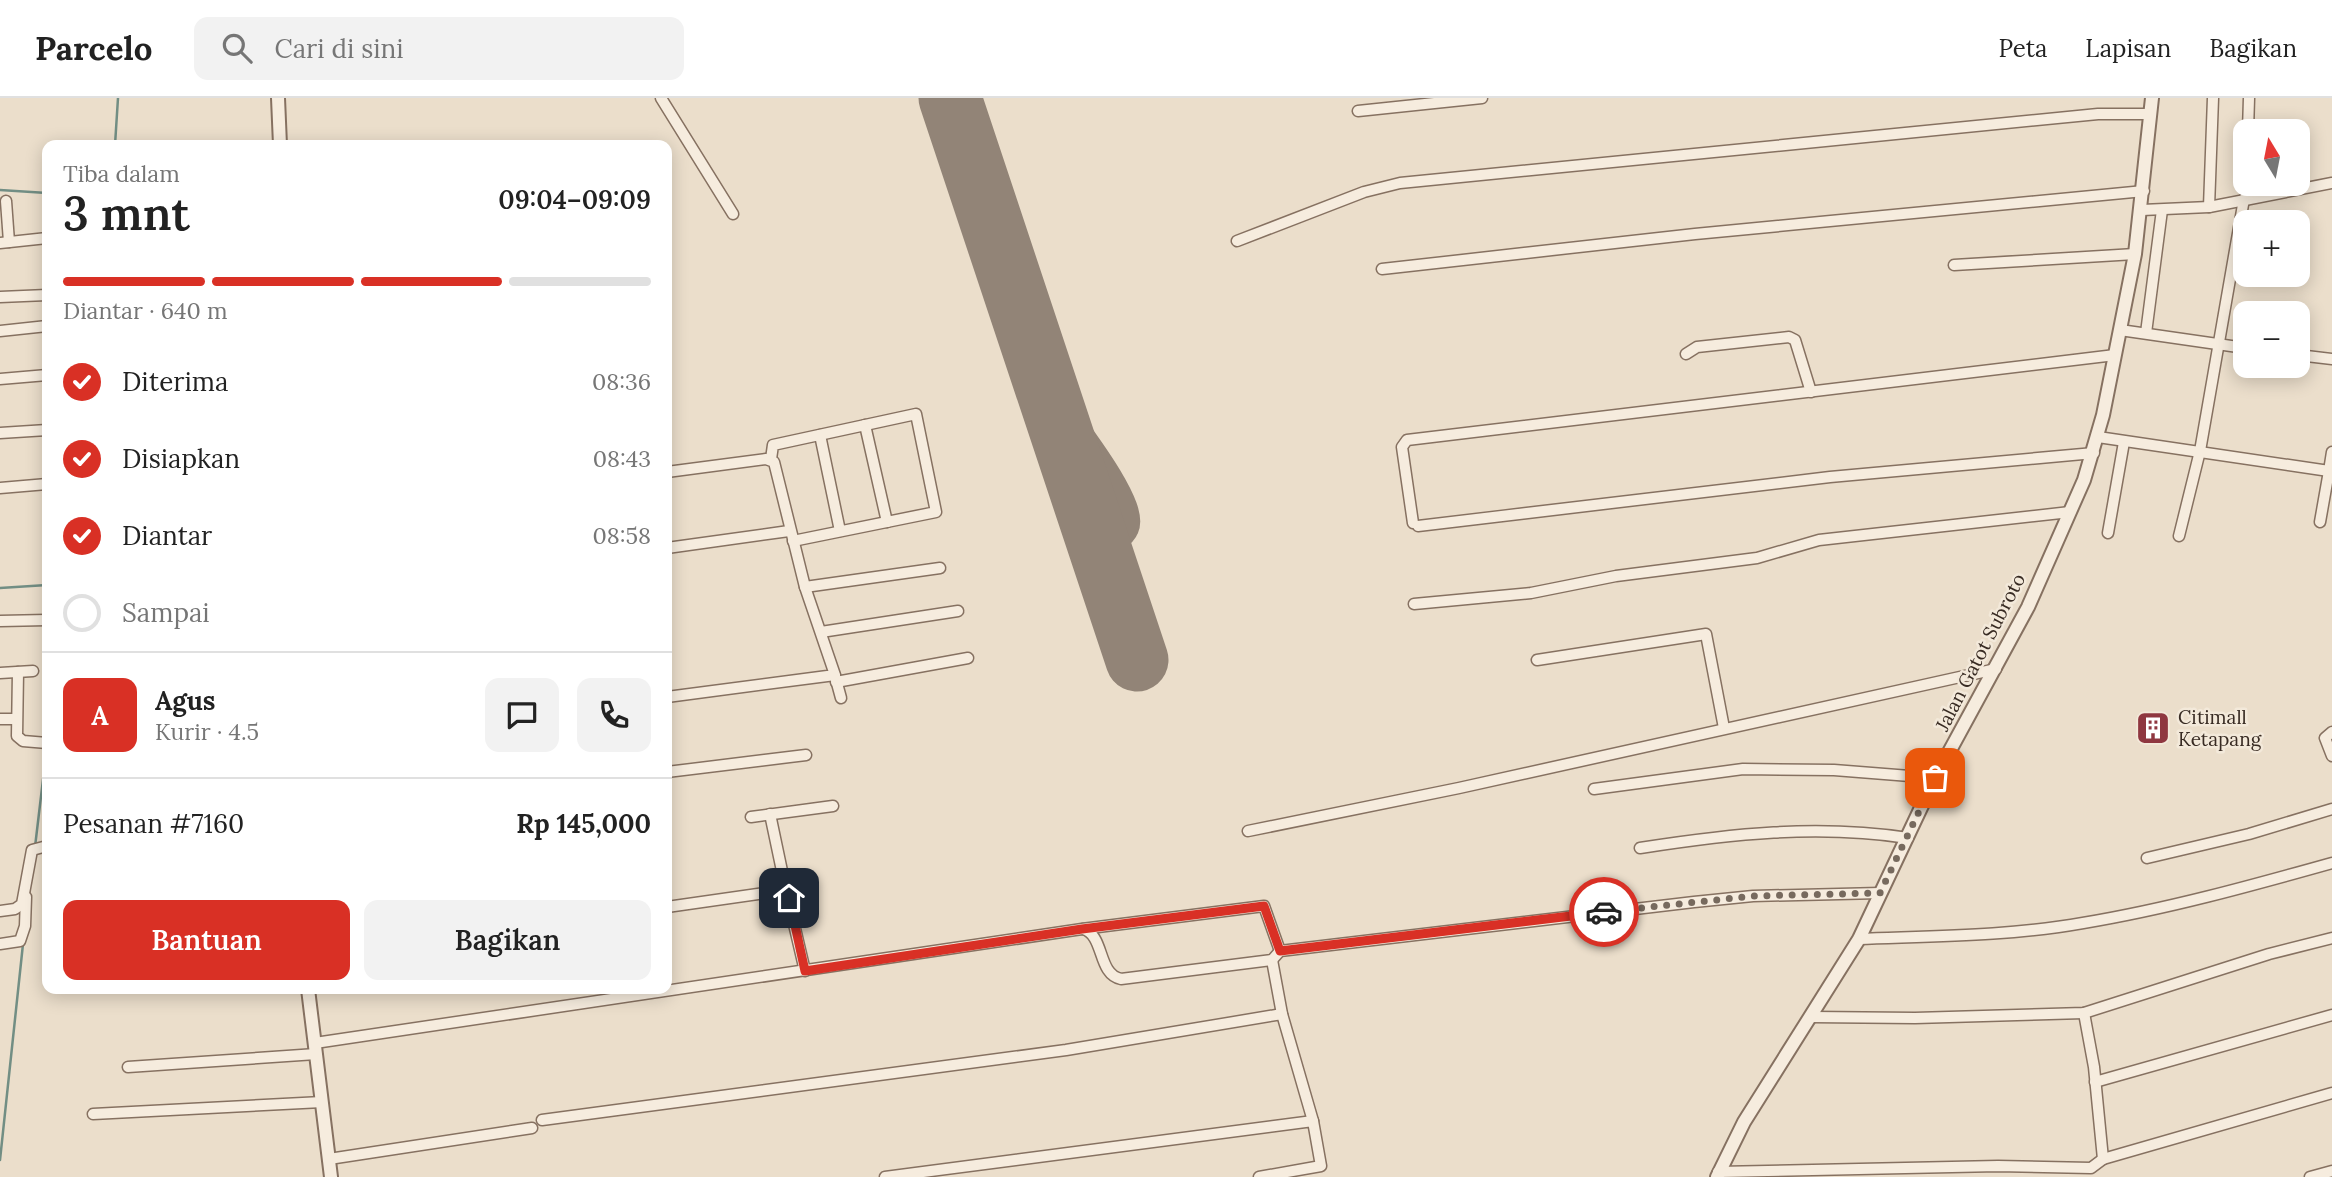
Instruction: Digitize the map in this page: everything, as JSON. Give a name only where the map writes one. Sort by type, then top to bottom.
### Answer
[{"type":"street","points":[[278,98],[280,140]]},
{"type":"street","points":[[661,98],[733,214]]},
{"type":"street","points":[[1359,111],[1482,98]]},
{"type":"street","name":"Jalan Gatot Subroto","points":[[1718,1174],[1744,1122],[1859,939],[1935,778],[1996,669],[2070,512],[2094,453],[2135,254],[2142,210],[2152,98]]},
{"type":"street","points":[[2209,207],[2213,98]]},
{"type":"street","points":[[2248,119],[2249,98]]},
{"type":"street","points":[[1237,241],[1364,192],[1400,183],[2098,114],[2151,114]]},
{"type":"street","points":[[2142,210],[2209,207],[2332,183]]},
{"type":"street","points":[[1382,269],[1695,234],[2144,191]]},
{"type":"street","points":[[2179,536],[2200,452],[2221,345],[2244,199]]},
{"type":"street","points":[[6,201],[5,242],[42,238]]},
{"type":"street","points":[[2146,333],[2162,210]]},
{"type":"street","points":[[1954,265],[2135,254]]},
{"type":"street","points":[[0,297],[42,295]]},
{"type":"street","points":[[0,331],[42,327]]},
{"type":"street","points":[[2120,330],[2233,346]]},
{"type":"street","points":[[1686,354],[1697,347],[1789,337],[1795,340],[1811,393]]},
{"type":"street","points":[[2094,453],[1830,477],[1416,524],[1402,447],[1407,440],[2115,355]]},
{"type":"street","points":[[2310,356],[2332,359]]},
{"type":"street","points":[[0,379],[42,375]]},
{"type":"street","points":[[672,548],[791,536],[840,531],[936,512],[916,414],[773,445],[771,459],[778,471],[791,536],[841,698]]},
{"type":"street","points":[[865,425],[887,522]]},
{"type":"street","points":[[0,433],[42,430]]},
{"type":"street","points":[[820,435],[840,531]]},
{"type":"street","points":[[2098,437],[2329,471]]},
{"type":"street","points":[[2108,533],[2123,442]]},
{"type":"street","points":[[2320,522],[2332,452]]},
{"type":"street","points":[[672,471],[771,459]]},
{"type":"street","points":[[0,488],[42,484]]},
{"type":"street","points":[[1414,604],[1531,593],[1616,576],[1757,558],[1819,540],[2070,512]]},
{"type":"street","points":[[805,587],[940,568]]},
{"type":"street","points":[[821,632],[958,611]]},
{"type":"street","points":[[0,621],[42,620]]},
{"type":"street","points":[[1537,660],[1706,634],[1724,728]]},
{"type":"street","points":[[672,696],[836,678],[968,657]]},
{"type":"street","points":[[1248,831],[1996,669]]},
{"type":"street","points":[[0,673],[33,671]]},
{"type":"street","points":[[18,672],[16,719],[19,739],[42,743]]},
{"type":"street","points":[[0,719],[16,719]]},
{"type":"street","points":[[2332,732],[2325,738],[2332,756]]},
{"type":"street","points":[[672,771],[806,755]]},
{"type":"street","points":[[1594,789],[1743,769],[1834,770],[1935,778]]},
{"type":"street","points":[[751,817],[833,806]]},
{"type":"street","points":[[2147,858],[2249,834],[2332,808]]},
{"type":"street","points":[[770,814],[805,971]]},
{"type":"street","points":[[1640,848],[1772,831],[1837,831],[1908,838]]},
{"type":"street","points":[[0,911],[16,908],[26,894],[40,847]]},
{"type":"street","points":[[1859,939],[2014,931],[2085,923],[2243,888],[2332,863]]},
{"type":"street","points":[[672,907],[786,890]]},
{"type":"street","points":[[1082,929],[1093,936],[1111,974],[1121,979],[1272,960],[1280,951],[1742,897],[1880,893]]},
{"type":"street","points":[[0,944],[20,941],[27,908],[26,894]]},
{"type":"street","points":[[672,992],[1082,929],[1264,906],[1280,951]]},
{"type":"street","points":[[1812,1017],[1915,1018],[2084,1013],[2269,954],[2332,938]]},
{"type":"street","points":[[1259,1177],[1321,1166],[1313,1121],[1282,1014],[1272,960]]},
{"type":"street","points":[[309,994],[331,1177]]},
{"type":"street","points":[[128,1067],[316,1048],[659,994]]},
{"type":"street","points":[[2084,1013],[2103,1159]]},
{"type":"street","points":[[541,1119],[1066,1050],[1282,1014]]},
{"type":"street","points":[[2095,1082],[2332,1015]]},
{"type":"street","points":[[1718,1174],[1998,1166],[2092,1172],[2103,1159],[2332,1093]]},
{"type":"street","points":[[93,1114],[322,1102]]},
{"type":"street","points":[[885,1177],[923,1175],[1313,1121]]},
{"type":"street","points":[[329,1160],[532,1128]]},
{"type":"street","points":[[2310,1177],[2332,1171]]},
{"type":"waterway","points":[[115,140],[118,98]]},
{"type":"waterway","points":[[0,190],[42,193]]},
{"type":"waterway","points":[[0,588],[42,585]]},
{"type":"waterway","points":[[35,847],[42,788]]},
{"type":"waterway","points":[[0,1160],[23,944]]},
{"type":"taxiway","points":[[1047,388],[1097,458],[1121,499],[1127,516],[1126,528],[1121,534],[1099,545]]},
{"type":"runway","points":[[950,98],[1137,660]]},
{"type":"way so far","points":[[1604,912],[1753,896],[1880,893],[1935,778]]},
{"type":"place","name":"Citimall Ketapang","points":[[2153,728]]},
{"type":"route","points":[[789,898],[805,971],[1082,929],[1264,906],[1280,951],[1604,912]]}]
